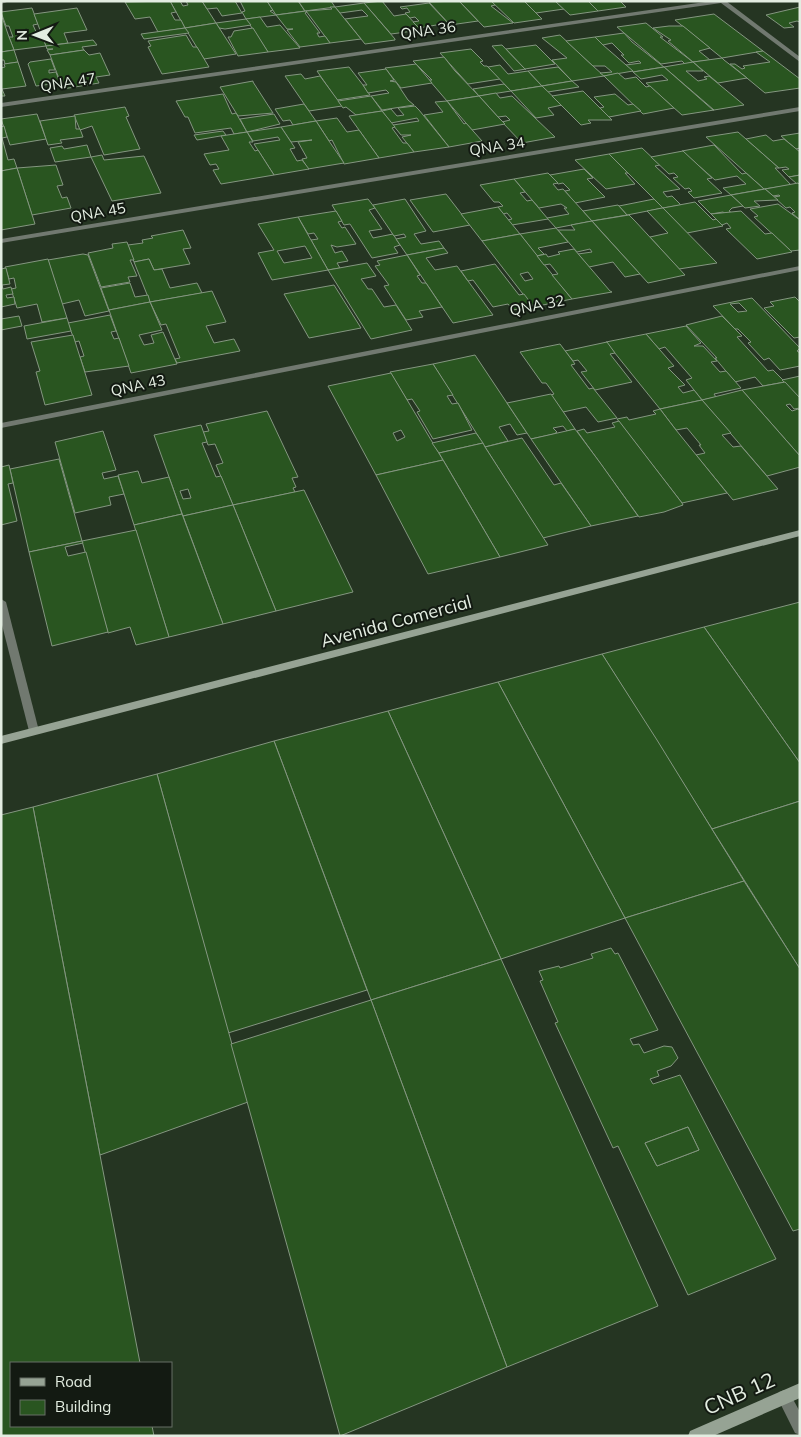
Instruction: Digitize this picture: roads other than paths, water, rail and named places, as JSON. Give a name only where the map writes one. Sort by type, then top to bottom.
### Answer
[{"type":"main road","name":"Avenida Comercial","points":[[1,740],[800,533]]},
{"type":"main road","name":"CNB 12","points":[[695,1436],[800,1390]]},
{"type":"street","points":[[1,2],[8,1]]},
{"type":"street","points":[[723,1],[800,60]]},
{"type":"street","name":"QNA 36","points":[[138,84],[723,1]]},
{"type":"street","name":"QNA 47","points":[[1,105],[138,84]]},
{"type":"street","name":"QNA 34","points":[[198,208],[800,108]]},
{"type":"street","name":"QNA 45","points":[[1,241],[198,208]]},
{"type":"street","name":"QNA 32","points":[[280,370],[800,268]]},
{"type":"street","name":"QNA 43","points":[[1,426],[280,370]]},
{"type":"street","points":[[1,602],[34,731]]},
{"type":"street","points":[[784,1397],[800,1428]]}]
